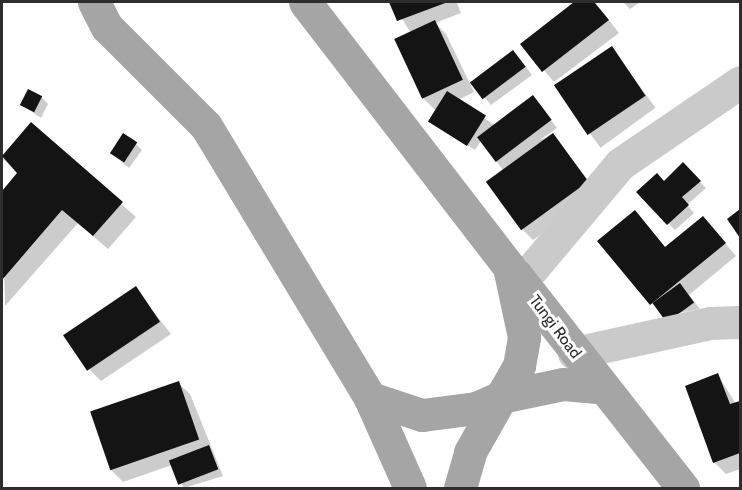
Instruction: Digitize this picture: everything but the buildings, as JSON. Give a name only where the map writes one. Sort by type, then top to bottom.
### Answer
[{"type":"main road","points":[[94,2],[107,27],[207,126],[370,398],[410,489]]},
{"type":"main road","name":"Tungi Road","points":[[305,2],[600,387],[683,489]]},
{"type":"main road","points":[[460,489],[470,452],[519,366],[524,337],[515,274]]},
{"type":"main road","name":"Tungi Road","points":[[370,398],[422,415],[476,408],[501,397],[563,384],[600,387]]},
{"type":"street","points":[[515,274],[620,164],[741,82]]},
{"type":"street","points":[[574,353],[710,323],[741,322]]}]
